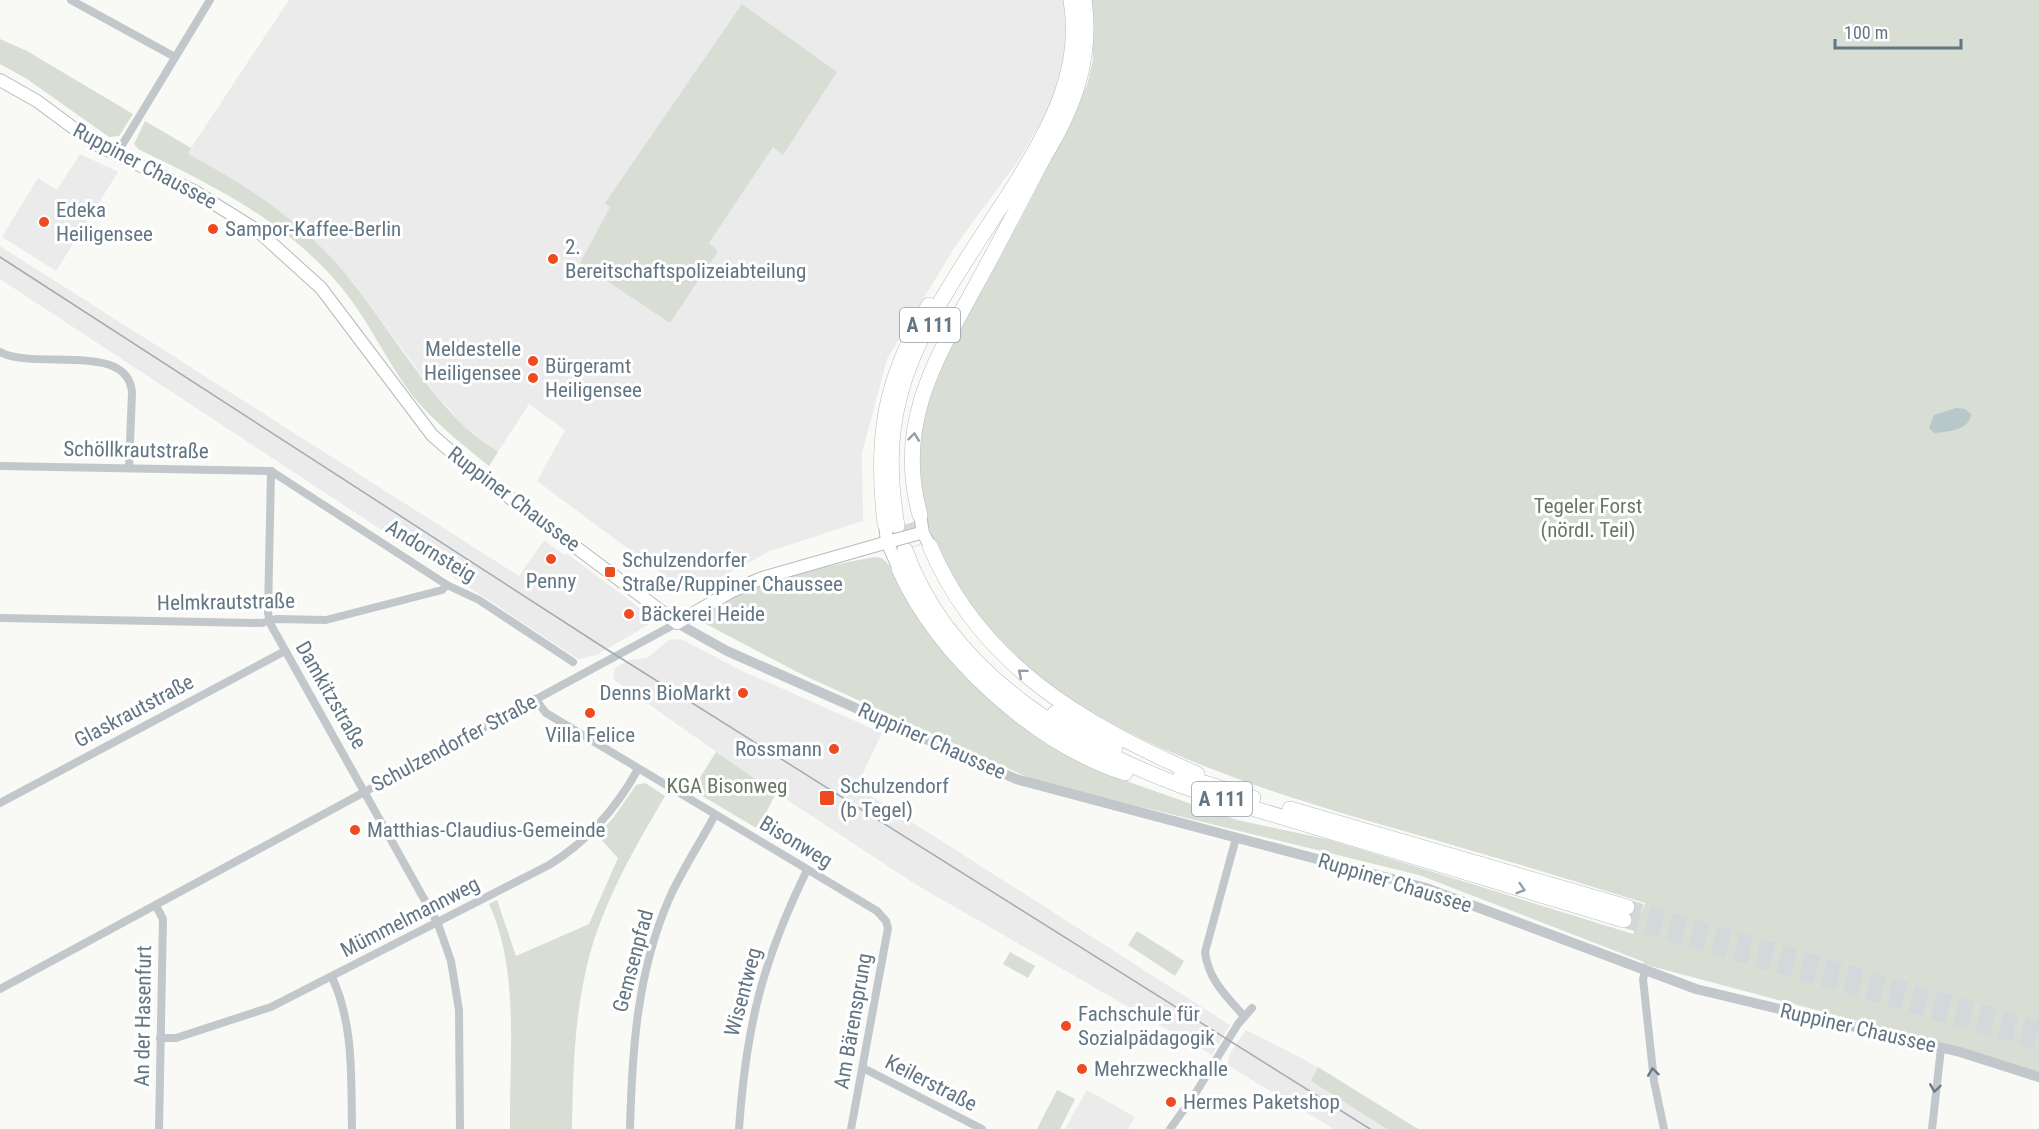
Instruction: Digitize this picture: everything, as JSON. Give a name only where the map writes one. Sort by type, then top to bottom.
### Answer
[{"type":"highway","name":"A 111","points":[[1042,149],[1067,83],[1074,36],[1071,0]]},
{"type":"highway","name":"A 111","points":[[906,537],[947,583],[978,628],[1002,655],[1043,689],[1119,737],[1258,799],[1625,913],[1311,826],[1164,780],[1118,761],[1067,733],[1008,690],[959,642],[921,587],[906,537],[890,463],[893,427],[903,384],[936,312],[1042,149],[1062,125],[1078,88],[1085,57],[1087,27],[1084,0]]},
{"type":"highway","points":[[920,515],[913,484],[912,449],[916,418],[934,360],[1042,149]]},
{"type":"highway","points":[[899,569],[927,619],[960,660],[1004,701],[1067,748],[1105,766],[1196,798],[1245,812],[1311,826]]},
{"type":"main road","name":"Ruppiner Chaussee","points":[[0,80],[37,101],[95,144],[211,200],[247,223],[321,288],[432,435],[466,465],[677,623]]},
{"type":"main road","points":[[899,569],[906,537],[920,515]]},
{"type":"main road","name":"Schulzendorfer Straße","points":[[677,623],[730,592],[762,578],[906,537]]},
{"type":"street","points":[[71,0],[175,57]]},
{"type":"street","points":[[116,155],[210,0]]},
{"type":"street","points":[[0,352],[27,361],[106,361],[126,374],[132,393],[129,468]]},
{"type":"street","name":"Schöllkrautstraße","points":[[0,466],[271,471]]},
{"type":"street","name":"Andornsteig","points":[[271,471],[447,585],[479,600],[573,662]]},
{"type":"street","name":"Damkitzstraße","points":[[271,471],[270,621],[438,924],[451,961],[459,1011],[460,1129]]},
{"type":"street","name":"Helmkrautstraße","points":[[0,618],[262,623],[326,620],[442,590],[447,585]]},
{"type":"street","name":"Schulzendorfer Straße","points":[[0,989],[677,623]]},
{"type":"street","name":"Ruppiner Chaussee","points":[[677,623],[727,651],[1016,778],[1426,888],[1645,972],[1712,993],[1941,1048],[2039,1077]]},
{"type":"street","name":"Glaskrautstraße","points":[[0,803],[285,651]]},
{"type":"street","name":"Bisonweg","points":[[535,699],[546,713],[877,911],[886,921]]},
{"type":"street","name":"Mümmelmannweg","points":[[160,1038],[176,1038],[271,1007],[438,924],[549,865],[575,848],[619,801],[638,769]]},
{"type":"street","name":"Gemsenpfad","points":[[630,1129],[636,1017],[648,959],[672,893],[715,815]]},
{"type":"street","points":[[1236,838],[1205,952],[1207,969],[1212,978],[1244,1016]]},
{"type":"street","name":"Wisentweg","points":[[738,1129],[743,1072],[753,1010],[769,956],[807,870]]},
{"type":"street","name":"An der Hasenfurt","points":[[156,906],[163,919],[159,1129]]},
{"type":"street","name":"Am Bärensprung","points":[[851,1129],[888,928],[886,921]]},
{"type":"street","points":[[1645,972],[1643,980],[1648,1028],[1659,1109],[1664,1129]]},
{"type":"street","points":[[332,977],[342,1005],[350,1040],[352,1129]]},
{"type":"street","points":[[1170,1129],[1244,1016],[1252,1008]]},
{"type":"street","points":[[1932,1129],[1941,1048]]},
{"type":"street","name":"Keilerstraße","points":[[863,1068],[982,1129]]},
{"type":"shaded area","points":[[289,0],[1064,0],[1066,25],[1064,69],[1056,97],[1018,161],[956,245],[887,359],[862,453],[863,521],[770,551],[689,594],[537,481],[565,430],[529,404],[498,452],[463,425],[434,392],[353,282],[320,247],[260,198],[187,154]]},
{"type":"shaded area","points":[[80,154],[118,172],[56,271],[2,237],[38,178],[57,190]]},
{"type":"shaded area","points":[[0,246],[519,576],[544,540],[563,554],[569,555],[649,615],[648,625],[596,655],[578,659],[0,279]]},
{"type":"shaded area","points":[[1956,408],[1965,409],[1971,414],[1967,424],[1963,427],[1934,433],[1929,428],[1934,415]]},
{"type":"shaded area","points":[[681,639],[742,671],[882,733],[860,779],[852,784],[1230,1025],[1212,1055],[915,884],[742,770],[613,679],[615,668],[630,660],[647,658],[669,640]]},
{"type":"shaded area","points":[[1246,1030],[1307,1061],[1415,1129],[1334,1129],[1227,1065],[1231,1052]]},
{"type":"shaded area","points":[[1087,1090],[1135,1117],[1128,1129],[1065,1129]]},
{"type":"green space","name":"Tegeler Forst (nördl. Teil)","points":[[1091,0],[2039,0],[2039,1074],[1970,1051],[1643,964],[1644,962],[1419,875],[1036,781],[803,675],[704,623],[713,610],[753,588],[808,571],[875,557],[882,558],[1077,759],[1129,782],[1237,820],[1330,840],[1633,934],[1645,903],[1289,796],[1211,769],[1134,735],[1064,694],[1003,645],[956,586],[923,504],[917,454],[921,417],[934,378],[943,360],[1018,224],[1087,85],[1093,60]]},
{"type":"green space","points":[[742,4],[837,72],[783,155],[773,147],[709,243],[718,251],[670,323],[580,263],[610,207],[605,203]]},
{"type":"green space","points":[[0,39],[27,51],[133,114],[119,136],[109,137],[27,79],[0,64]]},
{"type":"green space","points":[[145,121],[191,148],[188,154],[272,206],[328,254],[359,291],[415,369],[445,406],[466,428],[498,452],[489,466],[446,430],[417,401],[341,287],[297,243],[247,207],[138,149],[134,144]]},
{"type":"green space","name":"KGA Bisonweg","points":[[716,752],[776,793],[758,829],[692,790]]},
{"type":"green space","points":[[645,783],[665,796],[619,880],[592,947],[582,990],[577,1029],[572,1129],[510,1129],[509,985],[499,930],[489,904],[497,900],[516,956],[589,924],[618,858],[597,835],[614,817],[636,785]]},
{"type":"green space","points":[[1137,931],[1184,961],[1175,976],[1128,945]]},
{"type":"green space","points":[[1010,952],[1035,966],[1028,978],[1003,964]]},
{"type":"green space","points":[[1318,1067],[1418,1129],[1387,1129],[1311,1081]]},
{"type":"green space","points":[[1057,1090],[1075,1099],[1060,1129],[1037,1129]]},
{"type":"tunnel","points":[[907,524],[913,547]]},
{"type":"tunnel","points":[[1627,907],[2039,1029]]},
{"type":"tunnel","points":[[1624,920],[2039,1043]]},
{"type":"tram line","points":[[0,257],[603,647],[1370,1129]]},
{"type":"place","name":"Edeka Heiligensee","points":[[44,222]]},
{"type":"place","name":"Sampor-Kaffee-Berlin","points":[[213,229]]},
{"type":"place","name":"2. Bereitschaftspolizeiabteilung","points":[[553,259]]},
{"type":"place","name":"Meldestelle Heiligensee","points":[[533,361]]},
{"type":"place","name":"Bürgeramt Heiligensee","points":[[533,378]]},
{"type":"place","name":"Penny","points":[[551,559]]},
{"type":"place","name":"Schulzendorfer Straße/Ruppiner Chaussee","points":[[610,572]]},
{"type":"place","name":"Bäckerei Heide","points":[[629,614]]},
{"type":"place","name":"Denns BioMarkt","points":[[743,693]]},
{"type":"place","name":"Villa Felice","points":[[590,713]]},
{"type":"place","name":"Rossmann","points":[[834,749]]},
{"type":"place","name":"Schulzendorf (b Tegel)","points":[[827,798]]},
{"type":"place","name":"Matthias-Claudius-Gemeinde","points":[[355,830]]},
{"type":"place","name":"Fachschule für Sozialpädagogik","points":[[1066,1026]]},
{"type":"place","name":"Mehrzweckhalle","points":[[1082,1069]]},
{"type":"place","name":"Hermes Paketshop","points":[[1171,1102]]}]
